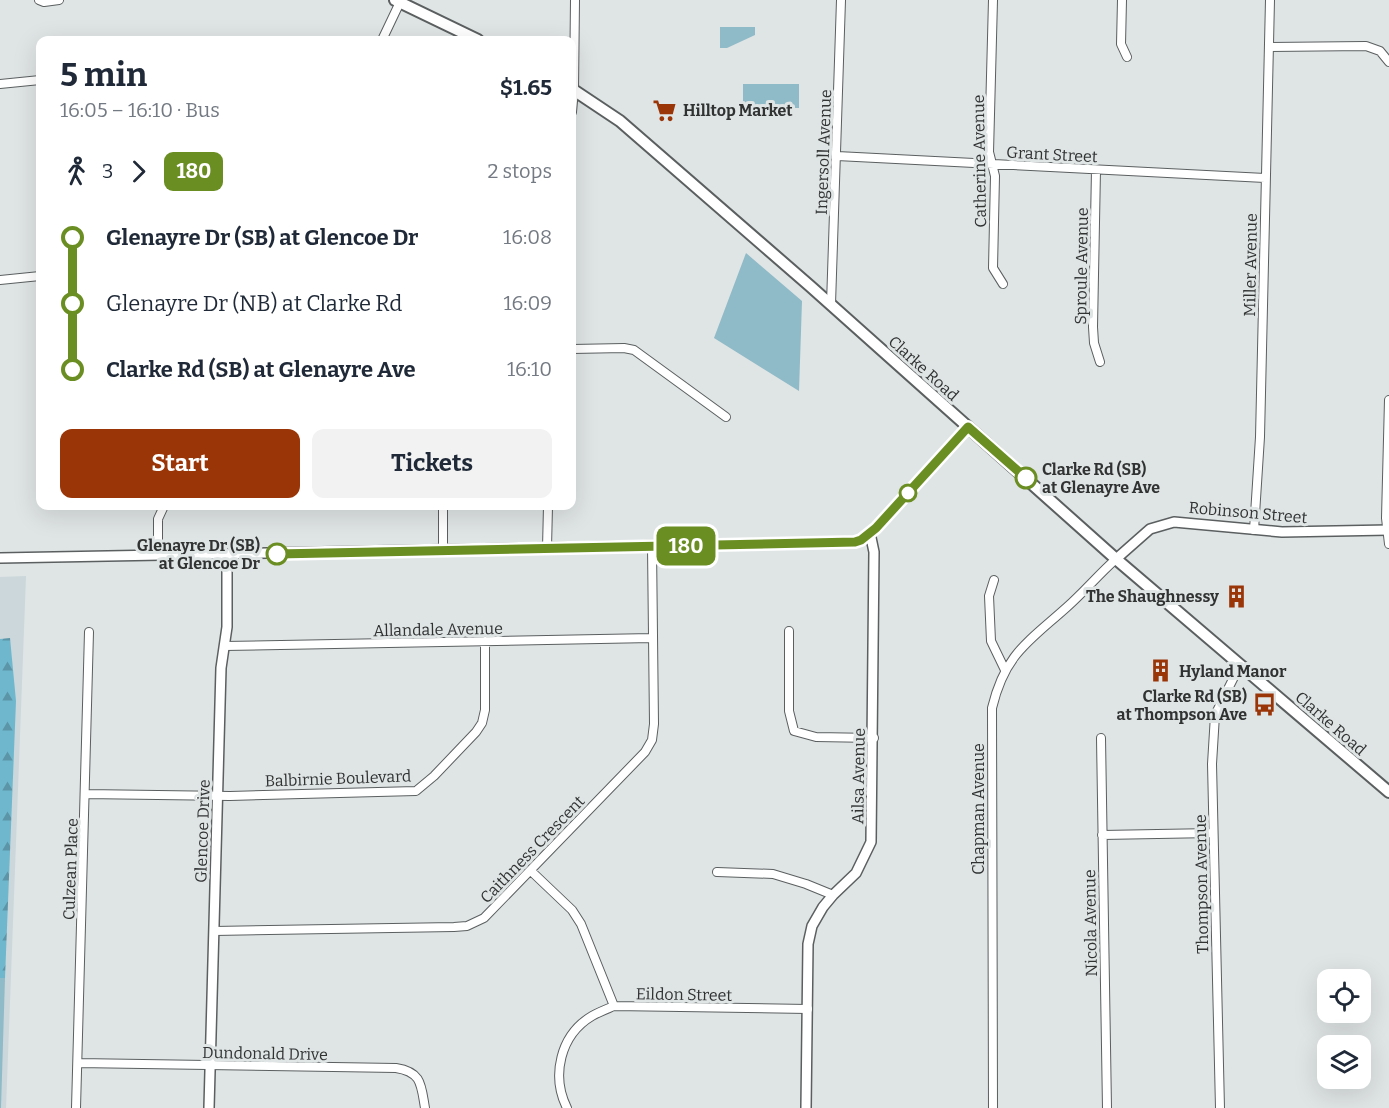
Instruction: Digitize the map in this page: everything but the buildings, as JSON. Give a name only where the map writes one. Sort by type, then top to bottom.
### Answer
[{"type":"main road","points":[[399,1],[470,36]]},
{"type":"main road","name":"Clarke Road","points":[[576,92],[620,121],[831,304],[1116,559],[1389,792]]},
{"type":"street","points":[[39,0],[44,2],[59,0]]},
{"type":"street","points":[[574,36],[575,0]]},
{"type":"street","name":"Ingersoll Avenue","points":[[831,304],[842,0]]},
{"type":"street","name":"Catherine Avenue","points":[[993,0],[989,152],[995,176],[993,268],[1003,284]]},
{"type":"street","points":[[1122,0],[1121,44],[1127,57]]},
{"type":"street","name":"Miller Avenue","points":[[1254,530],[1260,437],[1270,0]]},
{"type":"street","points":[[384,36],[399,1]]},
{"type":"street","points":[[1270,47],[1366,46],[1380,51],[1389,62]]},
{"type":"street","points":[[0,84],[36,80]]},
{"type":"street","name":"Grant Street","points":[[837,156],[1265,178]]},
{"type":"street","name":"Sproule Avenue","points":[[1096,170],[1093,335],[1100,362]]},
{"type":"street","points":[[0,280],[36,276]]},
{"type":"street","points":[[576,349],[624,348],[634,350],[726,417]]},
{"type":"street","points":[[1389,399],[1389,544]]},
{"type":"street","points":[[0,558],[849,542],[861,540],[870,533],[968,427]]},
{"type":"street","points":[[158,555],[158,519],[162,510]]},
{"type":"street","points":[[443,510],[443,550]]},
{"type":"street","points":[[547,548],[548,510]]},
{"type":"street","name":"Robinson Street","points":[[1116,559],[1150,529],[1164,523],[1182,521],[1254,530],[1322,532],[1388,530]]},
{"type":"street","name":"Ailsa Avenue","points":[[806,1108],[808,944],[812,926],[832,895],[856,873],[872,842],[874,552],[870,533]]},
{"type":"street","name":"Caithness Crescent","points":[[214,931],[467,926],[484,918],[645,752],[652,740],[654,724],[651,638],[652,547]]},
{"type":"street","name":"Glencoe Drive","points":[[208,1108],[221,668],[227,627],[227,555]]},
{"type":"street","name":"Chapman Avenue","points":[[993,1108],[991,724],[995,696],[1005,670],[1017,651],[1116,559]]},
{"type":"street","points":[[994,580],[989,596],[991,642],[1005,670]]},
{"type":"street","points":[[789,631],[789,711],[794,731],[816,737],[874,738]]},
{"type":"street","name":"Culzean Place","points":[[76,1108],[89,632]]},
{"type":"street","name":"Allandale Avenue","points":[[224,646],[651,638]]},
{"type":"street","name":"Balbirnie Boulevard","points":[[85,794],[218,795],[405,792],[420,788],[476,732],[482,723],[485,710],[485,641]]},
{"type":"street","name":"Thompson Avenue","points":[[1221,1108],[1212,764],[1215,715],[1240,665]]},
{"type":"street","name":"Nicola Avenue","points":[[1101,738],[1107,1108]]},
{"type":"street","points":[[1102,835],[1214,833]]},
{"type":"street","name":"Eildon Street","points":[[531,871],[572,910],[581,924],[614,1006],[808,1009]]},
{"type":"street","points":[[717,872],[773,874],[832,895]]},
{"type":"street","points":[[567,1108],[559,1083],[559,1067],[564,1049],[573,1033],[591,1017],[614,1006]]},
{"type":"street","name":"Dundonald Drive","points":[[78,1063],[396,1068],[409,1070],[417,1076],[425,1108]]},
{"type":"shaded area","points":[[720,27],[755,27],[755,35],[727,48],[720,48]]},
{"type":"shaded area","points":[[743,84],[799,84],[799,108],[743,108]]},
{"type":"shaded area","points":[[746,253],[802,301],[799,391],[714,338]]},
{"type":"shaded area","points":[[26,576],[6,1108],[0,1108],[0,577]]},
{"type":"shaded area","points":[[0,978],[5,978],[1,1108],[0,1108]]},
{"type":"green space","points":[[10,638],[16,701],[5,978],[0,978],[0,639]]},
{"type":"bus line","name":"180","points":[[277,554],[855,542],[876,528],[968,427],[1026,478]]},
{"type":"place","name":"Hilltop Market","points":[[665,110]]},
{"type":"place","name":"Clarke Rd (SB) at Glenayre Ave","points":[[1026,478]]},
{"type":"place","name":"Glenayre Dr (SB) at Glencoe Dr","points":[[277,554]]},
{"type":"place","name":"The Shaughnessy","points":[[1237,596]]},
{"type":"place","name":"Hyland Manor","points":[[1161,671]]},
{"type":"place","name":"Clarke Rd (SB) at Thompson Ave","points":[[1265,705]]}]
